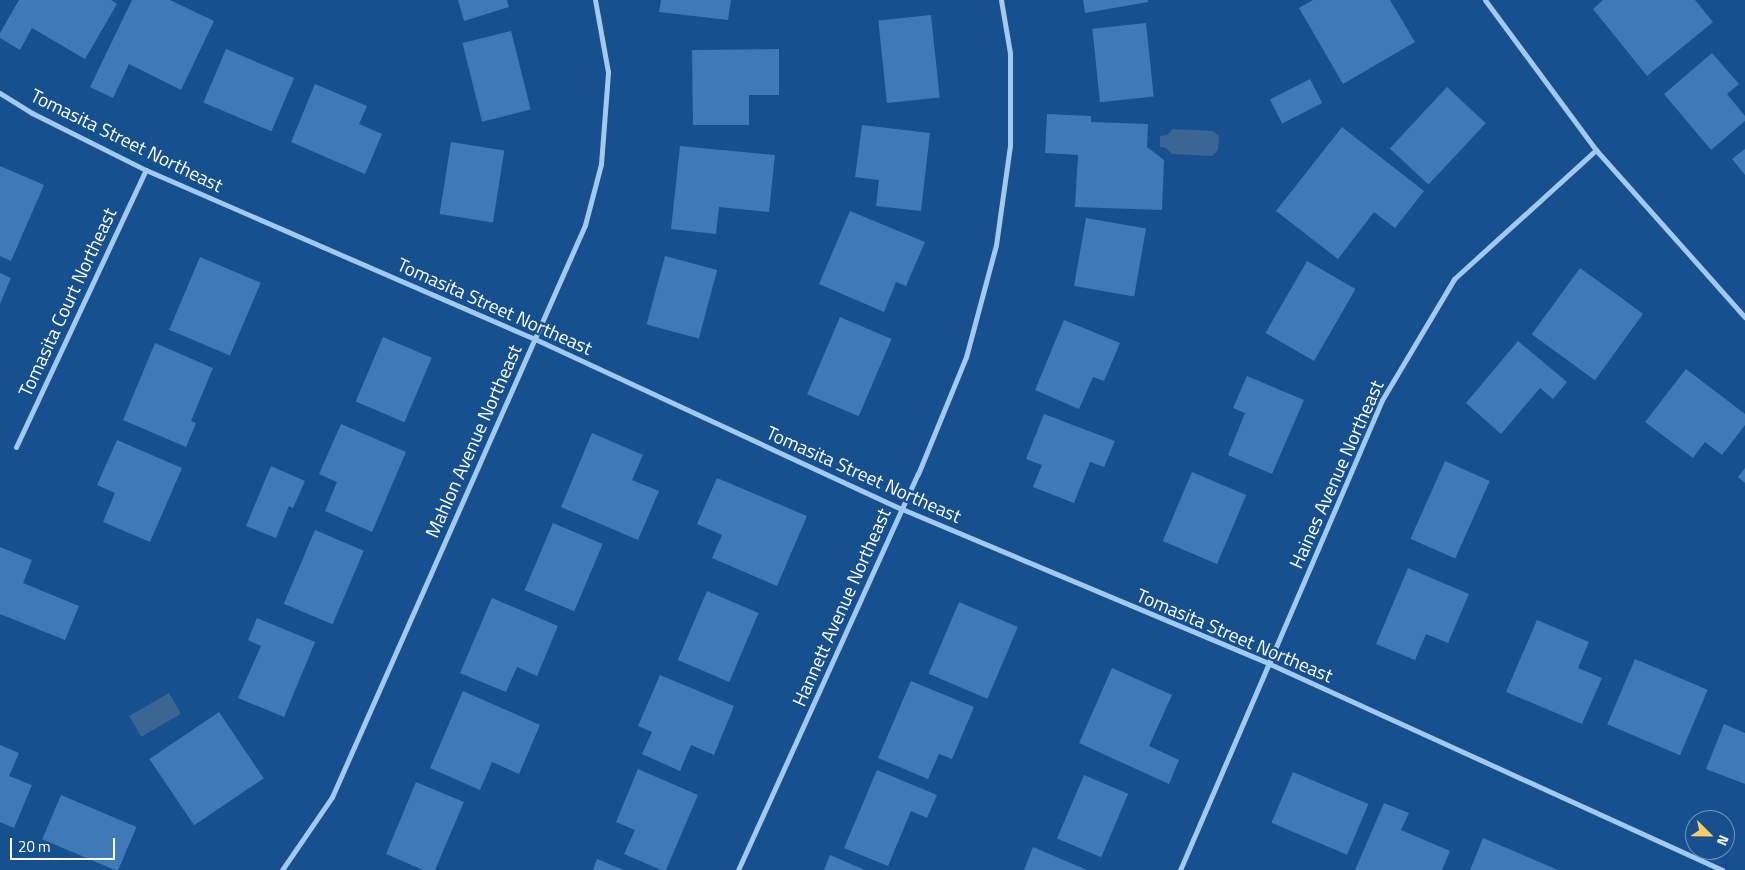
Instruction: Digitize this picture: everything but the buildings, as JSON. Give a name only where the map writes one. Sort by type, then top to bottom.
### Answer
[{"type":"street","name":"Mahlon Avenue Northeast","points":[[282,870],[332,797],[585,225],[601,164],[608,72],[595,0]]},
{"type":"street","name":"Hannett Avenue Northeast","points":[[738,870],[902,509],[966,356],[996,245],[1010,146],[1010,53],[1001,0]]},
{"type":"street","points":[[1485,0],[1596,150],[1745,317]]},
{"type":"street","name":"Tomasita Street Northeast","points":[[0,93],[32,113],[146,170],[534,339],[902,509],[1270,664],[1722,870]]},
{"type":"street","name":"Haines Avenue Northeast","points":[[1180,870],[1382,400],[1454,279],[1596,150]]},
{"type":"street","name":"Tomasita Court Northeast","points":[[16,447],[146,170]]},
{"type":"water","points":[[1173,129],[1213,131],[1219,136],[1218,150],[1212,156],[1172,154],[1166,148],[1160,147],[1160,136],[1167,135]]},
{"type":"water","points":[[169,693],[181,714],[141,737],[129,716]]}]
